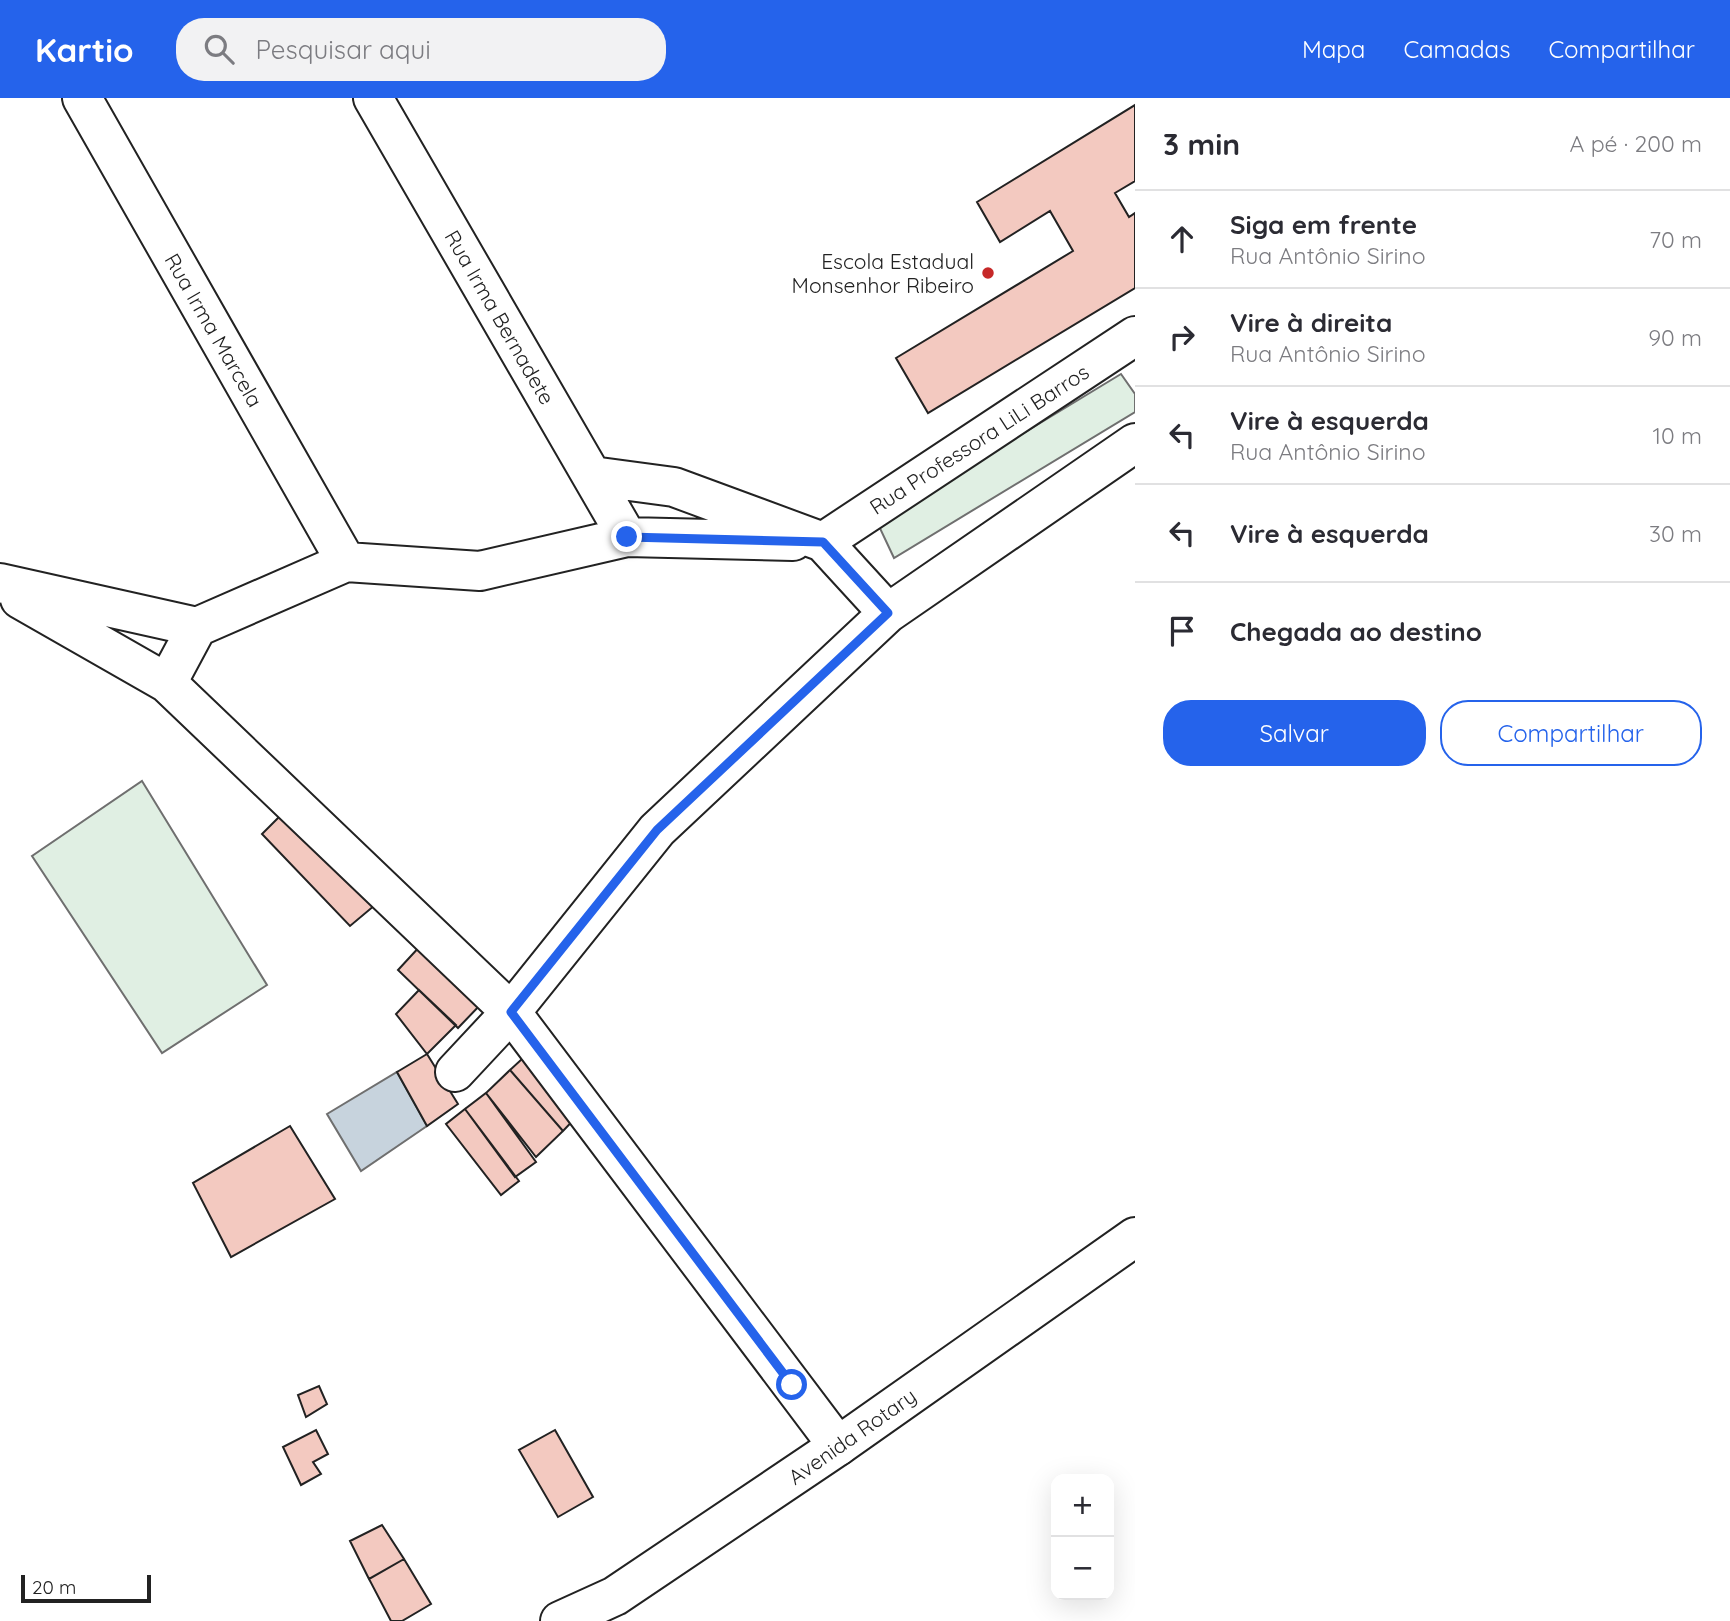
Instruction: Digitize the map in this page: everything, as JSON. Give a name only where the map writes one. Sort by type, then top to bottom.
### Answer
[{"type":"street","name":"Rua Irma Marcela","points":[[82,98],[346,562]]},
{"type":"street","name":"Rua Irma Bernadete","points":[[373,98],[627,537]]},
{"type":"street","name":"Rua Professora LiLi Barros","points":[[823,542],[1135,336]]},
{"type":"street","points":[[455,1072],[511,1012],[657,830],[888,613],[1135,443]]},
{"type":"street","points":[[592,476],[674,487],[823,542],[888,613]]},
{"type":"street","points":[[0,585],[197,627],[346,562],[480,571],[627,537],[823,542]]},
{"type":"street","points":[[0,585],[167,683],[511,1012],[838,1446]]},
{"type":"street","points":[[167,683],[197,627]]},
{"type":"street","name":"Avenida Rotary","points":[[560,1621],[615,1596],[838,1446],[1135,1237]]},
{"type":"green space","points":[[1121,374],[1135,394],[1135,412],[894,558],[877,522]]},
{"type":"green space","points":[[142,781],[267,985],[162,1053],[32,856]]},
{"type":"shaded area","points":[[397,1072],[427,1126],[361,1171],[327,1114]]},
{"type":"building","points":[[1135,105],[1135,181],[1115,193],[1129,217],[1135,213],[1135,288],[928,413],[896,358],[1073,251],[1050,211],[1000,242],[977,202]]},
{"type":"building","points":[[290,806],[381,900],[350,926],[262,834]]},
{"type":"building","points":[[422,944],[483,1002],[458,1028],[398,970]]},
{"type":"building","points":[[419,990],[456,1025],[427,1054],[396,1014]]},
{"type":"building","points":[[535,1047],[583,1110],[563,1131],[510,1070]]},
{"type":"building","points":[[427,1054],[458,1104],[427,1126],[397,1072]]},
{"type":"building","points":[[510,1070],[563,1131],[536,1157],[486,1093]]},
{"type":"building","points":[[486,1093],[536,1162],[515,1177],[465,1109]]},
{"type":"building","points":[[465,1109],[519,1181],[501,1195],[446,1124]]},
{"type":"building","points":[[290,1126],[335,1199],[231,1257],[193,1183]]},
{"type":"building","points":[[319,1386],[327,1404],[306,1417],[298,1395]]},
{"type":"building","points":[[316,1430],[328,1454],[313,1462],[321,1474],[301,1485],[283,1447]]},
{"type":"building","points":[[555,1430],[593,1497],[558,1517],[519,1450]]},
{"type":"building","points":[[382,1525],[404,1559],[369,1579],[350,1541]]},
{"type":"building","points":[[404,1559],[431,1604],[402,1621],[391,1621],[369,1579]]},
{"type":"place","name":"Escola Estadual Monsenhor Ribeiro","points":[[988,273]]},
{"type":"route","points":[[627,537],[823,542],[888,613],[657,830],[511,1012],[792,1385]]}]
